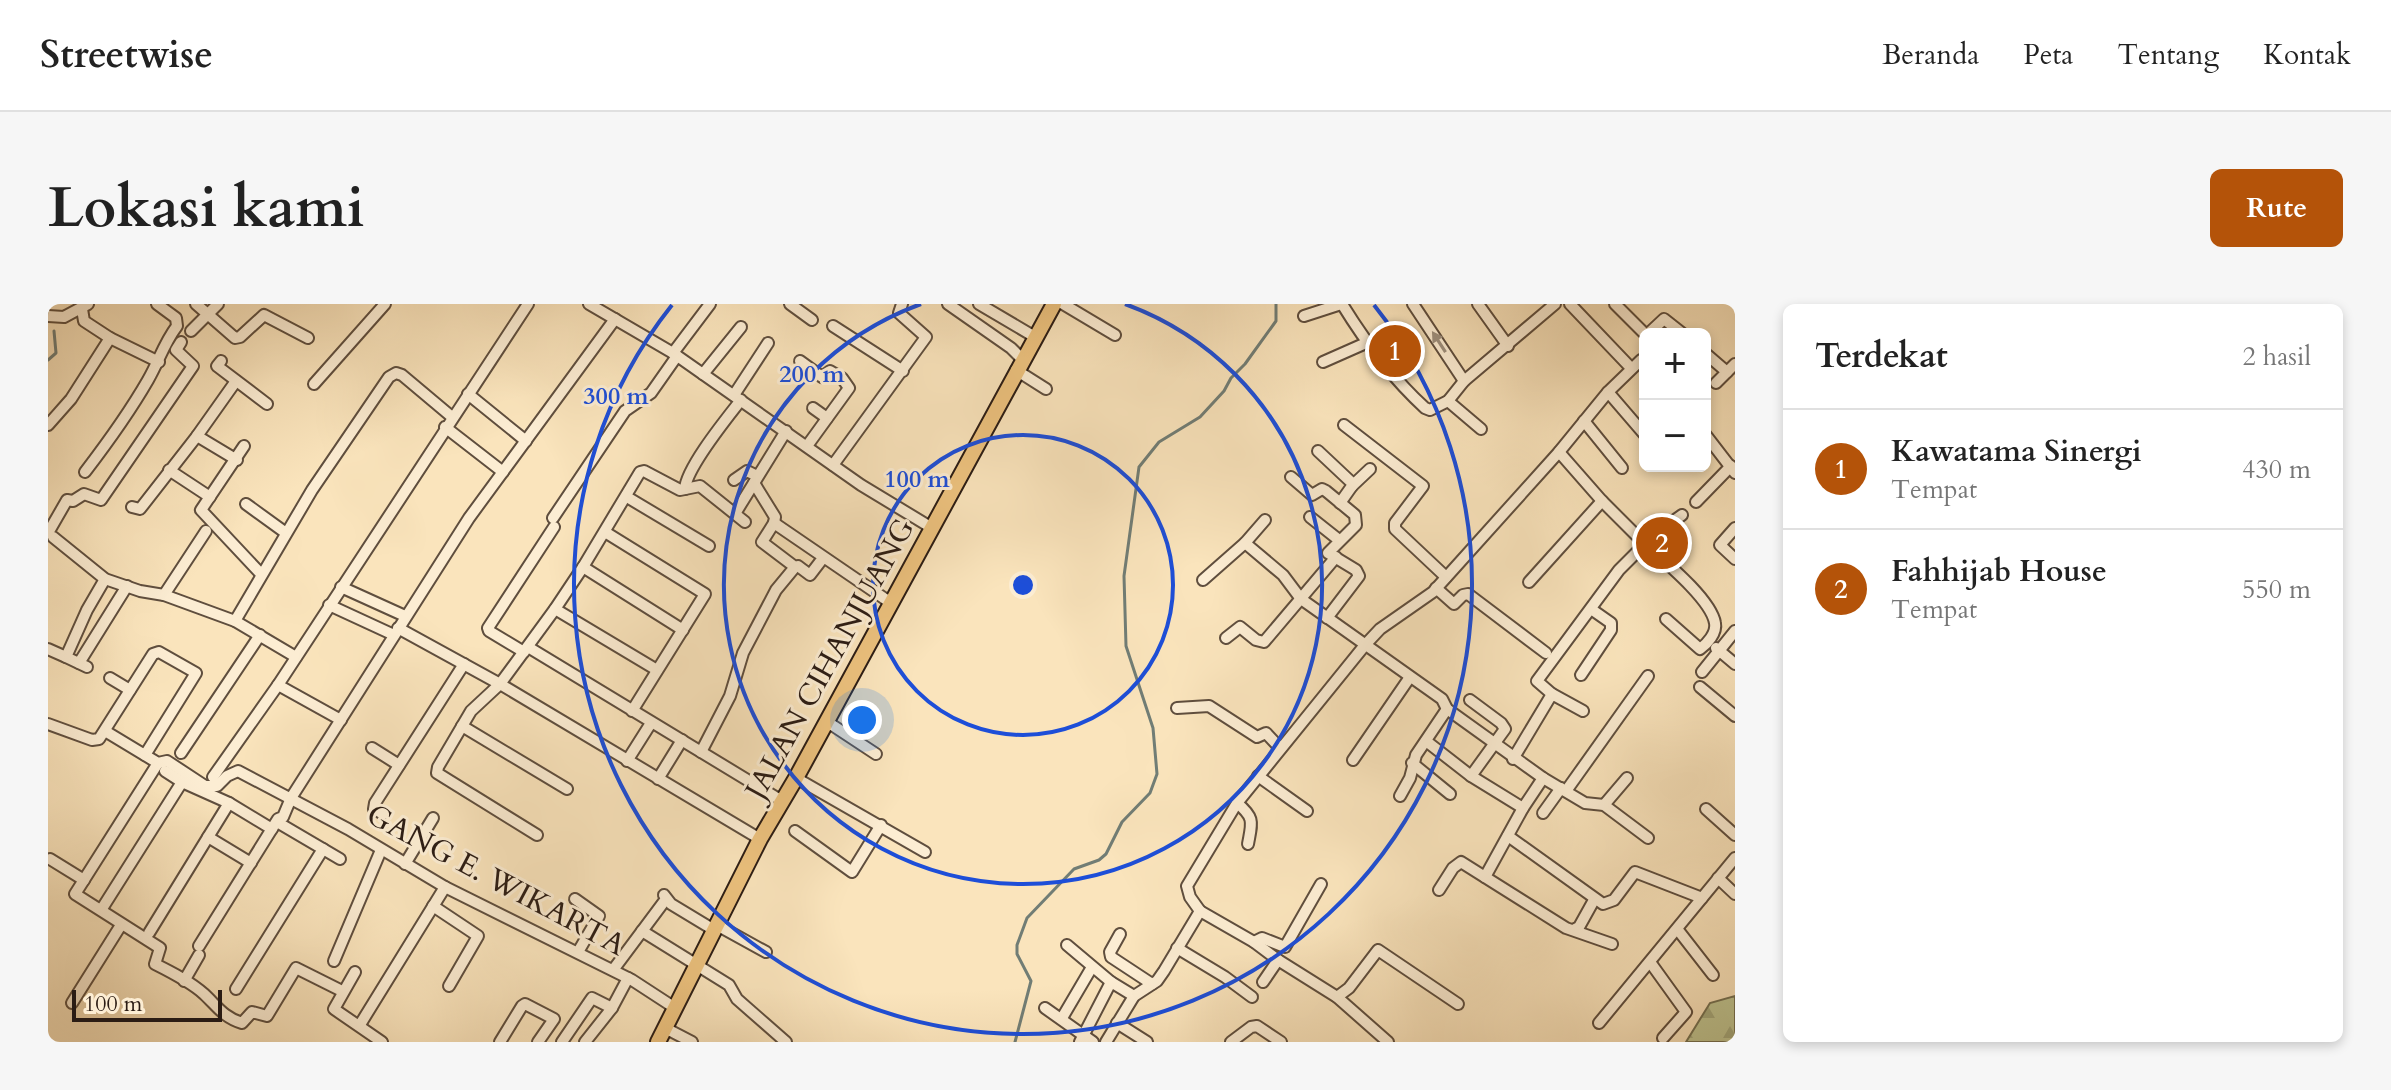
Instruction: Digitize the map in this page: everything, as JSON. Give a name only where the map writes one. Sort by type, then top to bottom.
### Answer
[{"type":"main road","name":"JALAN CIHANJUANG","points":[[658,1042],[760,839],[1054,304]]},
{"type":"street","points":[[70,304],[85,307]]},
{"type":"street","points":[[85,472],[126,418],[178,322],[157,304]]},
{"type":"street","points":[[196,304],[237,338],[264,315],[308,338]]},
{"type":"street","points":[[191,331],[218,304]]},
{"type":"street","points":[[314,384],[385,304]]},
{"type":"street","points":[[213,777],[278,685],[528,304]]},
{"type":"street","points":[[589,304],[675,355],[833,465],[932,528]]},
{"type":"street","points":[[710,304],[651,393],[625,411],[488,628],[782,801]]},
{"type":"street","points":[[833,465],[926,337],[899,313],[902,304]]},
{"type":"street","points":[[948,304],[1011,348],[1019,365],[1046,389]]},
{"type":"street","points":[[979,304],[1035,337]]},
{"type":"street","points":[[1063,304],[1115,335]]},
{"type":"street","points":[[1304,316],[1342,304],[1366,343],[1392,376],[1425,408],[1434,409],[1448,401],[1464,381],[1508,346],[1549,306]]},
{"type":"street","points":[[1413,304],[1464,381]]},
{"type":"street","points":[[1478,304],[1508,346]]},
{"type":"street","points":[[1570,304],[1631,368]]},
{"type":"street","points":[[1615,304],[1641,328]]},
{"type":"street","points":[[794,305],[812,320]]},
{"type":"street","points":[[48,316],[64,317],[85,307]]},
{"type":"street","points":[[85,307],[84,321],[110,338],[159,362]]},
{"type":"street","points":[[184,981],[251,863],[290,806],[290,799],[405,616],[469,518],[615,319]]},
{"type":"street","points":[[1654,328],[1664,319],[1675,328]]},
{"type":"street","points":[[833,326],[903,371]]},
{"type":"street","points":[[703,374],[741,327]]},
{"type":"street","points":[[48,425],[71,399],[110,338]]},
{"type":"street","points":[[181,342],[176,350],[193,366],[152,429],[100,501],[84,494],[73,501],[67,500],[50,535],[105,579],[164,595],[235,621],[296,657]]},
{"type":"street","points":[[685,489],[685,483],[702,453],[768,343]]},
{"type":"street","points":[[1323,362],[1366,343]]},
{"type":"street","points":[[1711,358],[1727,372]]},
{"type":"street","points":[[221,361],[217,366],[267,404]]},
{"type":"street","points":[[800,361],[822,377],[830,371],[847,383],[847,393],[807,446]]},
{"type":"street","points":[[1388,1042],[1337,997],[1254,942],[1200,911],[1190,897],[1187,886],[1237,803],[1365,645],[1380,629],[1436,588],[1559,452],[1608,392],[1639,362]]},
{"type":"street","points":[[1716,383],[1735,364]]},
{"type":"street","points":[[235,621],[349,432],[389,377],[396,373],[402,375],[503,472]]},
{"type":"street","points":[[132,507],[140,509],[236,381]]},
{"type":"street","points":[[1608,392],[1639,428]]},
{"type":"street","points":[[468,394],[526,441]]},
{"type":"street","points":[[1448,401],[1481,429]]},
{"type":"street","points":[[813,408],[827,418]]},
{"type":"street","points":[[1584,421],[1622,468]]},
{"type":"street","points":[[1344,425],[1423,486],[1395,523],[1395,529],[1446,577]]},
{"type":"street","points":[[736,512],[786,431]]},
{"type":"street","points":[[197,436],[237,460]]},
{"type":"street","points":[[1696,502],[1733,470],[1711,442]]},
{"type":"street","points":[[244,446],[201,510],[261,574]]},
{"type":"street","points":[[1318,451],[1350,479],[1352,486]]},
{"type":"street","points":[[1559,452],[1602,501],[1693,589],[1715,625],[1703,649],[1697,648],[1666,619]]},
{"type":"street","points":[[1340,503],[1370,469]]},
{"type":"street","points":[[169,470],[210,497]]},
{"type":"street","points":[[537,835],[437,773],[471,711],[500,684],[526,650],[583,567],[642,471],[680,490],[700,486],[745,522]]},
{"type":"street","points":[[734,480],[747,471],[755,479],[775,517],[762,544],[811,574],[823,558]]},
{"type":"street","points":[[1291,477],[1312,495],[1322,489],[1355,515],[1357,521],[1328,550],[1330,555],[1356,570],[1359,576],[1327,618]]},
{"type":"street","points":[[627,497],[709,546]]},
{"type":"street","points":[[1529,582],[1602,501]]},
{"type":"street","points":[[246,504],[286,533]]},
{"type":"street","points":[[1583,711],[1552,694],[1537,681],[1619,570],[1645,544],[1682,515]]},
{"type":"street","points":[[1310,517],[1339,540]]},
{"type":"street","points":[[1203,580],[1245,543],[1265,520]]},
{"type":"street","points":[[774,523],[891,603]]},
{"type":"street","points":[[1735,528],[1720,545],[1735,559]]},
{"type":"street","points":[[164,595],[206,531]]},
{"type":"street","points":[[605,532],[704,593],[632,711]]},
{"type":"street","points":[[1245,543],[1283,575],[1301,599],[1442,699],[1447,709],[1513,759],[1585,803],[1604,805],[1648,838]]},
{"type":"street","points":[[1226,638],[1240,627],[1256,640],[1264,642],[1336,557]]},
{"type":"street","points":[[583,567],[683,630]]},
{"type":"street","points":[[701,752],[730,696],[743,653],[776,590],[795,567]]},
{"type":"street","points":[[66,657],[105,579]]},
{"type":"street","points":[[48,649],[83,665],[127,586]]},
{"type":"street","points":[[341,587],[405,616]]},
{"type":"street","points":[[1436,588],[1454,604],[1468,594],[1546,653]]},
{"type":"street","points":[[329,605],[464,664],[760,839]]},
{"type":"street","points":[[555,609],[657,670]]},
{"type":"street","points":[[1581,675],[1611,630],[1611,623],[1591,609]]},
{"type":"street","points":[[1702,672],[1735,631]]},
{"type":"street","points":[[181,753],[260,635]]},
{"type":"street","points":[[1708,642],[1735,664]]},
{"type":"street","points":[[48,724],[95,740],[105,731],[155,652],[159,652],[196,673],[145,755]]},
{"type":"street","points":[[383,814],[374,809],[375,803],[464,664]]},
{"type":"street","points":[[1543,813],[1564,790],[1648,676]]},
{"type":"street","points":[[1353,760],[1410,677]]},
{"type":"street","points":[[110,678],[130,690]]},
{"type":"street","points":[[278,685],[341,720]]},
{"type":"street","points":[[1700,687],[1735,716]]},
{"type":"street","points":[[1513,759],[1552,694]]},
{"type":"street","points":[[1470,700],[1504,726],[1504,731],[1471,776]]},
{"type":"street","points":[[1177,708],[1209,706],[1257,737],[1266,733],[1280,748]]},
{"type":"street","points":[[1400,796],[1410,778],[1412,763],[1447,709]]},
{"type":"street","points":[[826,721],[876,754]]},
{"type":"street","points":[[627,761],[651,723]]},
{"type":"street","points":[[462,726],[567,789]]},
{"type":"street","points":[[105,731],[182,782],[276,824],[340,859]]},
{"type":"street","points":[[658,779],[682,740]]},
{"type":"street","points":[[1426,741],[1471,776],[1523,808]]},
{"type":"street","points":[[372,748],[399,765]]},
{"type":"street","name":"GANG E. WIKARTA","points":[[161,767],[167,761],[210,787],[238,771],[445,887],[628,978],[675,1008]]},
{"type":"street","points":[[1412,763],[1450,794]]},
{"type":"street","points":[[161,767],[75,894],[160,948],[155,964],[206,995],[217,1010],[242,1023],[252,1012],[267,1016],[296,968],[342,991]]},
{"type":"street","points":[[1258,776],[1307,811]]},
{"type":"street","points":[[796,778],[925,852]]},
{"type":"street","points":[[1485,877],[1543,778]]},
{"type":"street","points":[[1604,805],[1627,778]]},
{"type":"street","points":[[103,907],[182,782]]},
{"type":"street","points":[[149,933],[229,803]]},
{"type":"street","points":[[1237,803],[1248,812],[1252,821],[1248,844]]},
{"type":"street","points":[[1706,809],[1735,835]]},
{"type":"street","points":[[405,864],[433,818]]},
{"type":"street","points":[[795,831],[852,872],[881,825]]},
{"type":"street","points":[[1508,836],[1603,904],[1614,900],[1635,872],[1702,898]]},
{"type":"street","points":[[208,837],[251,863]]},
{"type":"street","points":[[236,989],[323,849]]},
{"type":"street","points":[[334,961],[381,850]]},
{"type":"street","points":[[1599,1023],[1735,858]]},
{"type":"street","points":[[50,859],[84,880]]},
{"type":"street","points":[[1439,890],[1457,863],[1461,862],[1566,928],[1612,944]]},
{"type":"street","points":[[1718,878],[1735,894]]},
{"type":"street","points":[[1254,942],[1262,938],[1285,947],[1321,884]]},
{"type":"street","points":[[361,1023],[445,887]]},
{"type":"street","points":[[613,970],[665,897],[766,952]]},
{"type":"street","points":[[575,899],[599,916],[578,952]]},
{"type":"street","points":[[1575,929],[1594,900]]},
{"type":"street","points":[[433,906],[478,936],[449,986]]},
{"type":"street","points":[[1106,1042],[1134,996],[1164,971],[1200,911]]},
{"type":"street","points":[[72,1003],[121,925]]},
{"type":"street","points":[[1678,930],[1713,975]]},
{"type":"street","points":[[642,931],[729,985],[737,999],[779,1040]]},
{"type":"street","points":[[1120,934],[1110,952],[1111,957],[1152,984]]},
{"type":"street","points":[[1067,945],[1111,982],[1134,996]]},
{"type":"street","points":[[1177,948],[1252,997]]},
{"type":"street","points":[[1337,997],[1349,988],[1378,950],[1458,1004]]},
{"type":"street","points":[[1263,982],[1278,960]]},
{"type":"street","points":[[1650,962],[1686,1012],[1663,1038]]},
{"type":"street","points":[[1062,1018],[1092,967]]},
{"type":"street","points":[[355,972],[334,1009],[382,1042]]},
{"type":"street","points":[[585,1042],[612,1008],[628,978]]},
{"type":"street","points":[[1045,1008],[1062,1018],[1085,1040],[1111,982]]},
{"type":"street","points":[[500,1042],[523,1005],[554,1019],[542,1037],[559,1042],[592,998],[612,1008]]},
{"type":"street","points":[[1117,1023],[1147,1042]]},
{"type":"street","points":[[1234,1041],[1251,1027],[1257,1026],[1281,1042]]},
{"type":"street","points":[[665,1028],[692,1042]]},
{"type":"green space","points":[[1735,996],[1735,1042],[1686,1042],[1710,1003]]},
{"type":"waterway","points":[[1015,1042],[1031,981],[1017,954],[1017,945],[1027,918],[1074,869],[1099,860],[1106,854],[1122,822],[1150,793],[1157,774],[1153,728],[1126,646],[1124,576],[1139,467],[1159,442],[1200,417],[1224,391],[1276,321],[1276,304]]},
{"type":"waterway","points":[[48,360],[56,353],[54,331]]},
{"type":"place","name":"Kawatama Sinergi","points":[[1395,351]]},
{"type":"place","name":"Fahhijab House","points":[[1662,543]]}]
